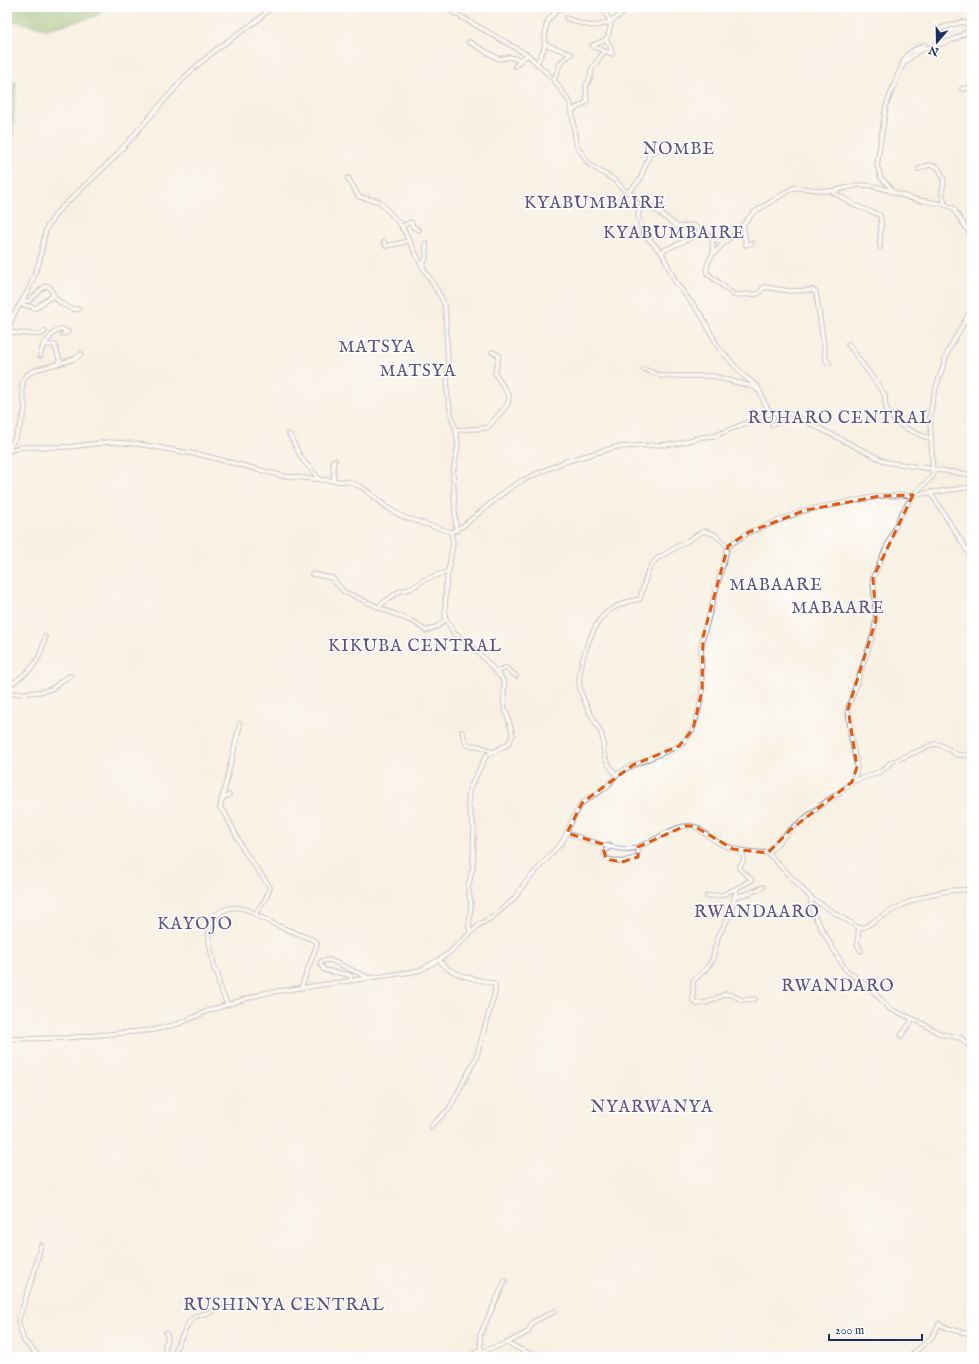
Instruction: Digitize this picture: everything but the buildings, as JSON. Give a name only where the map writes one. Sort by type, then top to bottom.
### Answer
[{"type":"street","points":[[46,331],[42,334],[7,333],[14,314],[22,303],[39,262],[46,229],[57,212],[114,159],[184,78],[218,48],[258,20],[272,7]]},
{"type":"street","points":[[444,7],[528,55],[554,80],[567,97],[573,110],[574,137],[581,153],[593,168],[612,178],[628,192],[643,200],[678,226],[693,225],[712,237],[725,242]]},
{"type":"street","points":[[537,63],[545,44],[546,26],[549,19],[560,7]]},
{"type":"street","points":[[601,7],[611,22],[606,40],[613,53],[592,46],[606,40]]},
{"type":"street","points":[[566,18],[587,26],[611,22],[622,14]]},
{"type":"street","points":[[942,44],[940,32],[942,28],[962,22],[972,25]]},
{"type":"street","points":[[901,68],[918,51],[942,44],[965,35],[972,30]]},
{"type":"street","points":[[469,42],[499,58],[509,57],[521,60]]},
{"type":"street","points":[[545,44],[571,54],[562,62],[554,80]]},
{"type":"street","points":[[892,192],[890,187],[881,178],[877,165],[886,106],[904,58],[908,53],[925,45]]},
{"type":"street","points":[[573,110],[587,102],[586,86],[591,76],[591,70],[604,51]]},
{"type":"street","points":[[515,66],[528,55]]},
{"type":"street","points":[[962,89],[972,87]]},
{"type":"street","points":[[628,192],[640,180],[650,153],[662,149]]},
{"type":"street","points":[[919,169],[929,165],[938,168],[944,178],[942,194],[945,204]]},
{"type":"street","points":[[348,178],[359,197],[379,201],[402,229],[417,253],[422,266],[442,297],[445,306],[448,366],[447,392],[456,430],[458,446],[453,480],[456,531]]},
{"type":"street","points":[[713,253],[735,234],[753,213],[793,188],[800,187],[831,191],[863,185],[877,186],[919,200],[945,204],[954,208],[972,236]]},
{"type":"street","points":[[831,191],[856,206],[880,215],[882,222],[880,247]]},
{"type":"street","points":[[643,200],[638,218],[643,233],[661,252],[676,283],[702,316],[718,347],[745,377],[758,388],[771,413]]},
{"type":"street","points":[[402,229],[406,224],[411,222],[413,227],[419,230]]},
{"type":"street","points":[[743,224],[746,245],[752,243]]},
{"type":"street","points":[[661,252],[679,242],[698,235],[701,231]]},
{"type":"street","points":[[712,237],[713,253],[707,273],[734,296],[758,294],[764,287],[790,291],[815,292],[820,309],[820,323],[823,332],[826,360],[829,363]]},
{"type":"street","points":[[384,242],[386,246],[409,241]]},
{"type":"street","points":[[422,266],[426,258],[426,243]]},
{"type":"street","points":[[22,303],[29,301],[47,286],[50,287],[53,295],[71,310],[78,309]]},
{"type":"street","points":[[22,303],[36,308],[53,295]]},
{"type":"street","points":[[852,782],[857,767],[850,737],[848,709],[871,642],[876,620],[873,578],[900,516],[913,494],[933,476],[931,469],[931,409],[940,371],[948,351],[972,308]]},
{"type":"street","points":[[40,356],[43,346],[55,332],[62,329],[68,332],[63,334]]},
{"type":"street","points":[[848,344],[885,395],[885,404],[894,419],[905,429],[931,440]]},
{"type":"street","points":[[43,346],[55,345],[60,362]]},
{"type":"street","points":[[456,430],[487,428],[508,404],[510,396],[495,373],[499,355],[492,352]]},
{"type":"street","points":[[7,450],[15,441],[25,408],[22,396],[24,378],[32,370],[46,369],[60,362],[77,358],[81,354]]},
{"type":"street","points":[[644,369],[661,376],[700,375],[731,381],[755,387],[762,397]]},
{"type":"street","points":[[7,450],[22,447],[68,448],[108,442],[139,444],[206,456],[283,476],[349,482],[362,487],[388,508],[403,517],[451,532],[456,531],[507,490],[523,480],[564,462],[621,446],[676,444],[702,437],[714,436],[771,413],[788,413],[818,426],[879,459],[892,463],[972,475]]},
{"type":"street","points":[[772,425],[788,413]]},
{"type":"street","points":[[289,434],[302,459],[320,480]]},
{"type":"street","points":[[334,480],[333,461],[335,460]]},
{"type":"street","points":[[7,1039],[65,1038],[154,1030],[181,1023],[227,1004],[265,993],[322,986],[351,980],[421,970],[448,954],[470,932],[513,900],[526,882],[563,841],[582,803],[607,787],[616,775],[633,764],[679,746],[693,729],[702,691],[701,648],[728,546],[749,532],[801,511],[859,499],[972,487]]},
{"type":"street","points":[[930,492],[972,558]]},
{"type":"street","points":[[616,775],[604,756],[602,734],[592,719],[580,689],[581,666],[594,631],[606,614],[623,603],[640,599],[646,574],[658,558],[704,531],[714,534],[728,546]]},
{"type":"street","points":[[451,532],[453,543],[444,613],[453,632],[478,652],[496,671],[504,683],[504,705],[513,735],[508,744],[486,756],[469,790],[468,805],[474,828],[473,867],[468,887],[471,904],[469,926],[470,932]]},
{"type":"street","points":[[380,608],[380,605],[400,591],[410,589],[424,580],[449,571]]},
{"type":"street","points":[[312,574],[332,578],[343,591],[348,594],[416,623],[426,631],[438,626],[446,619]]},
{"type":"street","points":[[7,687],[25,676],[36,663],[42,655],[45,637]]},
{"type":"street","points":[[496,671],[506,668],[516,676]]},
{"type":"street","points":[[7,693],[27,693],[52,689],[64,678],[71,676]]},
{"type":"street","points":[[240,724],[220,800],[220,808],[225,813],[244,851],[270,887],[266,898],[255,914]]},
{"type":"street","points":[[462,732],[467,745],[479,746],[493,752]]},
{"type":"street","points":[[768,853],[790,830],[828,800],[840,793],[852,782],[882,771],[890,763],[934,744],[941,745],[958,755],[972,755]]},
{"type":"street","points":[[220,800],[223,796],[230,795]]},
{"type":"street","points":[[567,833],[591,842],[629,849],[649,843],[680,828],[694,826],[721,844],[742,852],[768,853],[811,898],[859,928],[865,927],[903,904],[929,894],[945,890],[972,890]]},
{"type":"street","points":[[610,846],[604,852],[606,859],[622,862],[638,857],[638,846]]},
{"type":"street","points":[[708,896],[722,895],[752,880],[739,868],[744,859],[742,852]]},
{"type":"street","points":[[734,897],[750,893],[762,887]]},
{"type":"street","points":[[737,888],[730,914],[718,937],[710,963],[693,981],[693,1000],[697,1004],[704,1003],[718,996],[728,994],[741,1000],[755,999]]},
{"type":"street","points":[[811,898],[811,904],[818,924],[845,969],[872,990],[890,1009],[941,1034],[961,1038],[972,1049]]},
{"type":"street","points":[[227,1004],[219,985],[218,974],[214,970],[209,942],[210,924],[212,920],[224,910],[231,907],[250,910],[276,925],[316,941],[317,944],[315,952],[301,988]]},
{"type":"street","points":[[859,928],[857,944],[861,951]]},
{"type":"street","points":[[351,980],[350,975],[324,970],[320,963],[322,961],[330,960],[368,978]]},
{"type":"street","points":[[431,1126],[449,1109],[476,1058],[495,992],[495,984],[458,974],[448,969],[444,963],[438,960]]},
{"type":"street","points":[[901,1036],[910,1024],[911,1018]]},
{"type":"street","points":[[40,1357],[24,1341],[18,1321],[34,1273],[41,1245]]},
{"type":"street","points":[[478,1353],[482,1348],[480,1340],[481,1332],[505,1281]]},
{"type":"street","points":[[171,1357],[190,1321],[196,1316],[211,1312],[226,1303]]},
{"type":"street","points":[[470,1357],[507,1343],[528,1332],[533,1322],[556,1311]]},
{"type":"street","points":[[909,1357],[932,1337],[939,1324],[946,1328],[954,1328],[972,1334]]},
{"type":"street","points":[[166,1333],[168,1336],[165,1346],[167,1357]]},
{"type":"street","points":[[507,1343],[528,1353],[564,1357]]},
{"type":"highlighted area","points":[[913,495],[873,578],[876,620],[848,709],[857,767],[852,782],[790,830],[768,853],[733,849],[694,826],[685,826],[638,847],[638,857],[622,862],[606,859],[602,844],[567,833],[582,803],[633,765],[679,746],[693,729],[702,691],[703,637],[728,546],[749,532],[806,510],[880,496]]},
{"type":"green space","points":[[7,7],[106,7],[97,16],[45,29],[7,19]]},
{"type":"green space","points":[[7,82],[16,82],[13,138],[14,160],[7,189]]},
{"type":"district","name":"NOMBE","points":[[679,149]]},
{"type":"district","name":"KYABUMBAIRE","points":[[595,203]]},
{"type":"district","name":"KYABUMBAIRE","points":[[674,233]]},
{"type":"district","name":"MATSYA","points":[[377,347]]},
{"type":"district","name":"MATSYA","points":[[418,371]]},
{"type":"district","name":"RUHARO CENTRAL","points":[[840,418]]},
{"type":"district","name":"MABAARE","points":[[776,585]]},
{"type":"district","name":"MABAARE","points":[[838,608]]},
{"type":"district","name":"KIKUBA CENTRAL","points":[[415,646]]},
{"type":"district","name":"RWANDAARO","points":[[757,912]]},
{"type":"district","name":"KAYOJO","points":[[195,924]]},
{"type":"district","name":"RWANDARO","points":[[838,986]]},
{"type":"district","name":"NYARWANYA","points":[[652,1107]]},
{"type":"district","name":"RUSHINYA CENTRAL","points":[[284,1305]]}]
